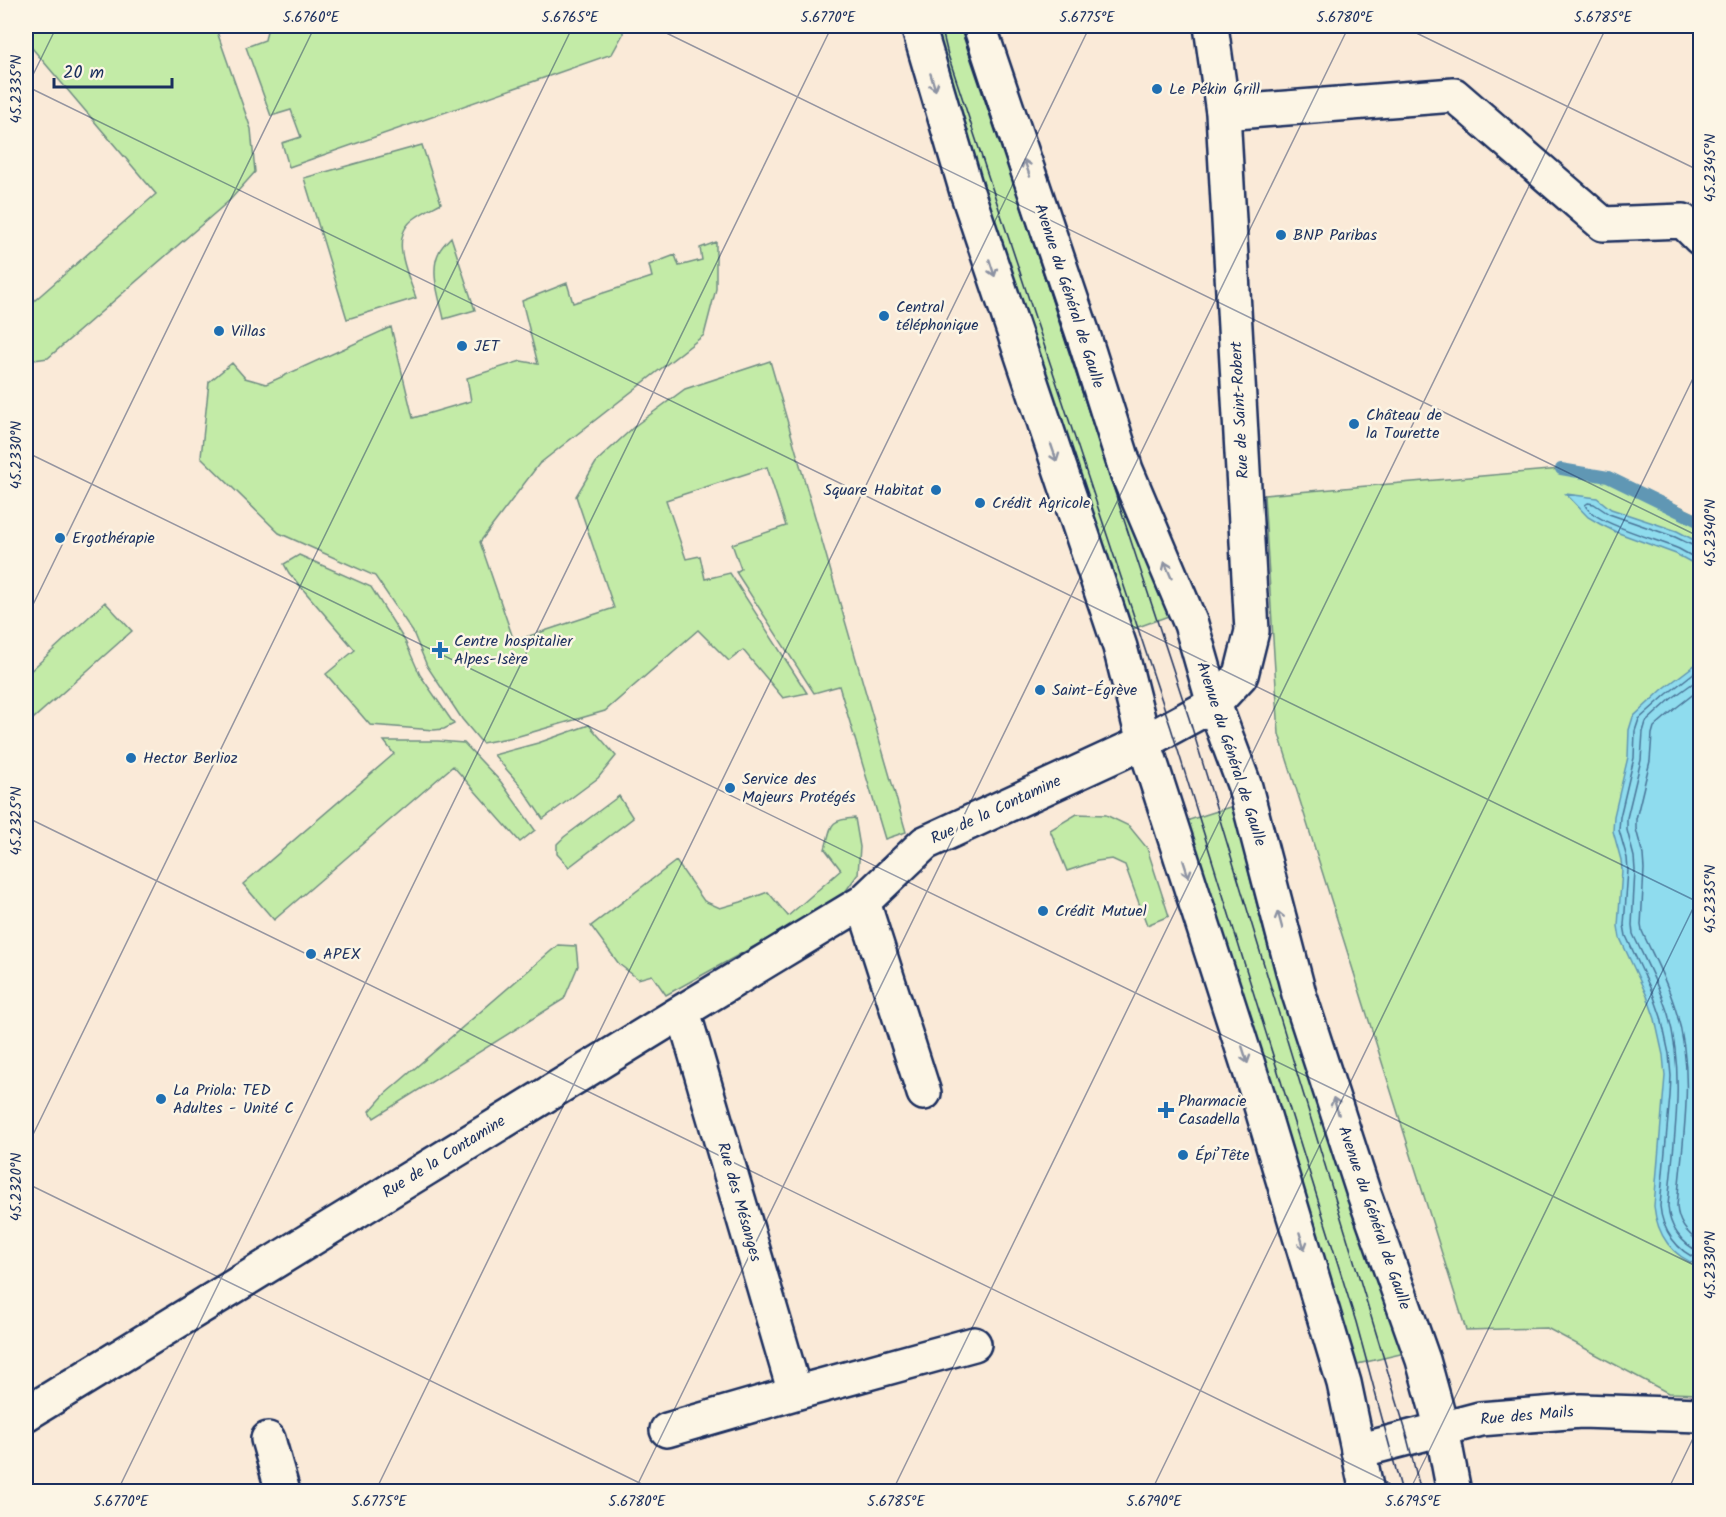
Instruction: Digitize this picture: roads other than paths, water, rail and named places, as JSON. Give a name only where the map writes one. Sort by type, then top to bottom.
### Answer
[{"type":"street","points":[[918,26],[967,192],[1120,647],[1144,742],[1258,1096],[1344,1383],[1367,1491]]},
{"type":"street","name":"Avenue du Général de Gaulle","points":[[979,26],[1083,334],[1126,470],[1191,624],[1214,704],[1245,786],[1299,994],[1363,1191],[1423,1360],[1442,1429],[1454,1491]]},
{"type":"street","name":"Rue de Saint-Robert","points":[[1144,742],[1214,704],[1240,675],[1252,631],[1224,113],[1211,26]]},
{"type":"street","points":[[1224,113],[1454,95],[1603,224],[1695,225]]},
{"type":"street","name":"Rue de la Contamine","points":[[26,1414],[863,902],[925,843],[1144,742]]},
{"type":"street","points":[[863,902],[924,1093]]},
{"type":"street","name":"Rue des Mésanges","points":[[683,1011],[795,1393]]},
{"type":"street","points":[[667,1430],[974,1344]]},
{"type":"street","name":"Rue des Mails","points":[[1358,1451],[1479,1419],[1571,1412],[1701,1415]]},
{"type":"street","points":[[268,1439],[283,1491]]},
{"type":"water","points":[[1566,494],[1597,498],[1611,509],[1677,531],[1700,543],[1700,567],[1676,554],[1600,524],[1588,517]]},
{"type":"water","points":[[1700,661],[1700,1266],[1674,1251],[1662,1235],[1656,1217],[1654,1206],[1665,1076],[1663,1055],[1647,996],[1620,938],[1618,926],[1622,870],[1613,831],[1614,816],[1628,757],[1629,730],[1633,717],[1663,689]]},
{"type":"waterway","points":[[1561,469],[1608,477],[1700,522]]},
{"type":"tram line","points":[[941,26],[948,55],[1171,728],[1356,1322],[1402,1492]]},
{"type":"tram line","points":[[962,26],[1189,718],[1408,1438],[1406,1434],[1421,1492]]},
{"type":"place","name":"Le Pékin Grill","points":[[1157,89]]},
{"type":"place","name":"BNP Paribas","points":[[1281,235]]},
{"type":"place","name":"Central téléphonique","points":[[884,316]]},
{"type":"place","name":"Villas","points":[[219,331]]},
{"type":"place","name":"JET","points":[[462,346]]},
{"type":"place","name":"Château de la Tourette","points":[[1354,424]]},
{"type":"place","name":"Square Habitat","points":[[936,490]]},
{"type":"place","name":"Crédit Agricole","points":[[980,503]]},
{"type":"place","name":"Ergothérapie","points":[[60,538]]},
{"type":"place","name":"Centre hospitalier Alpes-Isère","points":[[440,650]]},
{"type":"place","name":"Saint-Égrève","points":[[1040,690]]},
{"type":"place","name":"Hector Berlioz","points":[[131,758]]},
{"type":"place","name":"Service des Majeurs Protégés","points":[[730,788]]},
{"type":"place","name":"Crédit Mutuel","points":[[1043,911]]},
{"type":"place","name":"APEX","points":[[311,954]]},
{"type":"place","name":"La Priola: TED Adultes - Unité C","points":[[161,1099]]},
{"type":"place","name":"Pharmacie Casadella","points":[[1166,1110]]},
{"type":"place","name":"Épi’Tête","points":[[1183,1155]]}]
